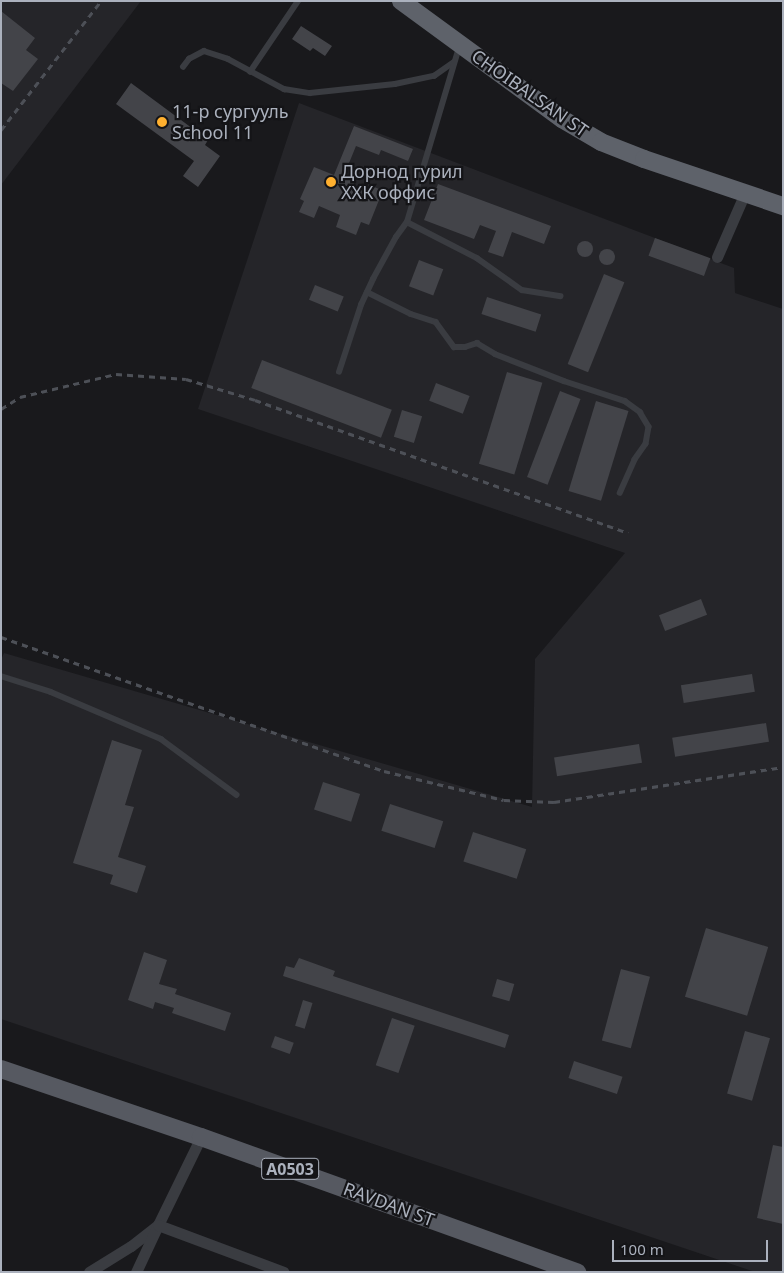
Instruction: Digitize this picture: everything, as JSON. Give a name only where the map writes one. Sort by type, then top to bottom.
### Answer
[{"type":"highway","name":"CHOIBALSAN ST","points":[[402,1],[562,119],[600,142],[783,206]]},
{"type":"main road","name":"RAVDAN ST","points":[[1,1069],[200,1137],[577,1272]]},
{"type":"street","points":[[717,257],[745,194]]},
{"type":"street","points":[[136,1272],[200,1137]]},
{"type":"street","points":[[89,1272],[131,1246],[158,1225]]},
{"type":"street","points":[[158,1225],[284,1272]]},
{"type":"lane","points":[[250,72],[298,1]]},
{"type":"lane","points":[[339,372],[367,292],[396,237],[407,222],[460,44]]},
{"type":"lane","points":[[183,67],[189,59],[204,51],[228,59],[284,89],[310,94],[395,84],[434,76],[454,62]]},
{"type":"lane","points":[[407,222],[469,254],[522,290],[561,296]]},
{"type":"lane","points":[[367,292],[411,314],[436,322],[454,347],[465,347],[477,342],[495,354],[555,378],[625,400],[640,412],[648,426],[646,444],[635,460],[620,493]]},
{"type":"lane","points":[[1,676],[51,692],[161,739],[237,795]]},
{"type":"shaded area","points":[[1,1],[141,1],[1,185]]},
{"type":"shaded area","points":[[299,103],[734,268],[735,293],[783,309],[783,1272],[755,1272],[1,1019],[1,660],[4,653],[532,807],[535,659],[625,553],[198,409]]},
{"type":"building","points":[[1,11],[35,38],[26,50],[38,59],[13,91],[1,83]]},
{"type":"building","points":[[301,26],[332,46],[325,56],[313,48],[310,51],[292,39]]},
{"type":"building","name":"11-р сургууль School 11","points":[[131,83],[208,140],[205,145],[220,156],[198,187],[183,176],[194,161],[116,104]]},
{"type":"building","name":"Дорнод гурил ХХК оффис","points":[[354,126],[413,149],[408,161],[381,150],[379,155],[356,146],[345,173],[356,177],[353,186],[369,193],[372,186],[379,189],[377,193],[381,195],[369,225],[361,222],[356,235],[336,227],[340,215],[319,206],[314,218],[299,212],[304,201],[300,199],[314,167],[334,175]]},
{"type":"building","points":[[438,184],[551,226],[544,244],[512,232],[503,257],[488,252],[496,231],[480,225],[474,239],[424,220]]},
{"type":"building","points":[[655,238],[710,258],[704,276],[649,256]]},
{"type":"building","points":[[582,241],[588,241],[593,246],[591,255],[582,257],[577,252],[577,246]]},
{"type":"building","points":[[604,249],[610,249],[615,254],[613,263],[604,265],[599,260],[599,254]]},
{"type":"building","points":[[419,260],[443,269],[433,295],[409,286]]},
{"type":"building","points":[[604,274],[624,282],[588,372],[568,364]]},
{"type":"building","points":[[315,285],[344,297],[338,311],[309,300]]},
{"type":"building","points":[[487,297],[541,315],[536,332],[481,314]]},
{"type":"building","points":[[262,360],[392,410],[381,438],[251,388]]},
{"type":"building","points":[[507,372],[542,383],[514,475],[479,464]]},
{"type":"building","points":[[436,383],[470,396],[463,414],[429,401]]},
{"type":"building","points":[[560,391],[581,399],[548,485],[527,477]]},
{"type":"building","points":[[596,401],[629,411],[601,501],[569,491]]},
{"type":"building","points":[[402,410],[422,416],[414,443],[394,437]]},
{"type":"building","points":[[701,599],[707,615],[665,631],[659,615]]},
{"type":"building","points":[[752,674],[755,692],[684,703],[681,685]]},
{"type":"building","points":[[766,723],[769,742],[675,757],[672,738]]},
{"type":"building","points":[[112,740],[142,750],[125,805],[134,807],[118,857],[146,866],[137,893],[110,884],[113,875],[73,863]]},
{"type":"building","points":[[639,744],[642,763],[557,776],[554,757]]},
{"type":"building","points":[[323,782],[360,794],[351,822],[314,810]]},
{"type":"building","points":[[390,804],[443,821],[435,848],[381,831]]},
{"type":"building","points":[[473,832],[526,849],[517,879],[463,861]]},
{"type":"building","points":[[706,928],[768,947],[747,1016],[685,997]]},
{"type":"building","points":[[144,952],[167,960],[159,984],[177,989],[175,994],[231,1013],[225,1031],[172,1013],[174,1008],[155,1002],[153,1009],[128,1000]]},
{"type":"building","points":[[299,958],[335,971],[333,976],[509,1035],[505,1048],[283,976],[286,966],[294,968]]},
{"type":"building","points":[[621,969],[650,977],[631,1048],[602,1040]]},
{"type":"building","points":[[497,979],[514,984],[509,1001],[492,996]]},
{"type":"building","points":[[303,1000],[313,1003],[305,1029],[295,1026]]},
{"type":"building","points":[[392,1018],[415,1026],[398,1073],[376,1065]]},
{"type":"building","points":[[745,1031],[770,1038],[752,1101],[727,1093]]},
{"type":"building","points":[[275,1036],[294,1043],[290,1054],[271,1047]]},
{"type":"building","points":[[574,1061],[623,1077],[617,1094],[568,1078]]},
{"type":"building","points":[[773,1145],[783,1147],[783,1224],[757,1218]]},
{"type":"railway","points":[[1,130],[101,1]]},
{"type":"railway","points":[[1,409],[20,397],[116,374],[186,379],[255,400],[628,533]]},
{"type":"railway","points":[[1,637],[384,771],[504,800],[554,802],[783,767]]},
{"type":"place","name":"11-р сургууль School 11","points":[[162,122]]},
{"type":"place","name":"Дорнод гурил ХХК оффис","points":[[331,182]]}]
